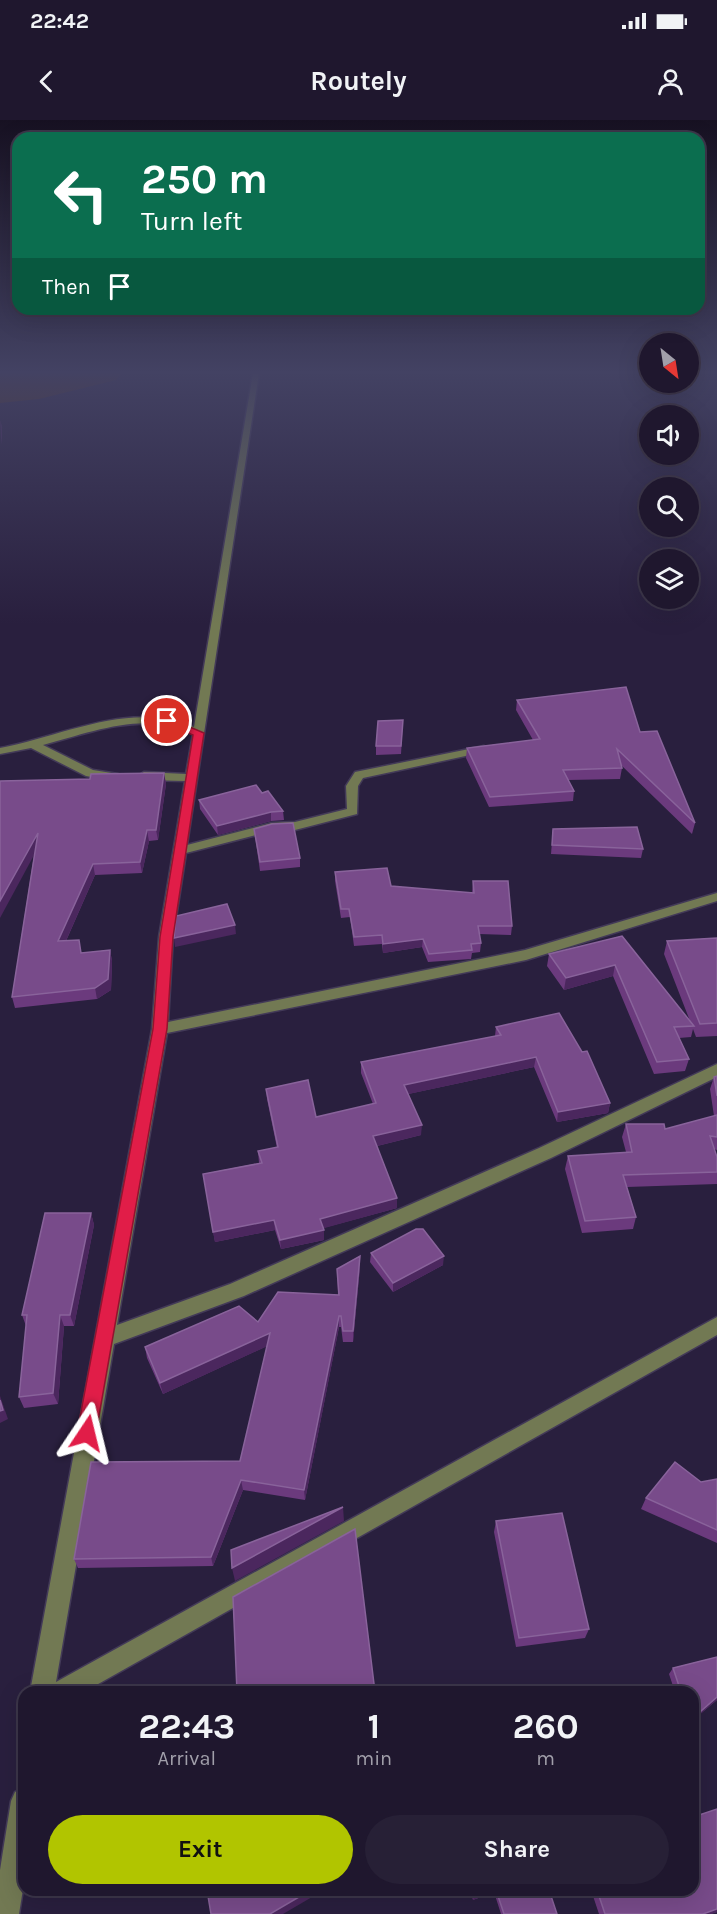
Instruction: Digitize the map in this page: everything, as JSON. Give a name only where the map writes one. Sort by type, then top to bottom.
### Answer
[{"type":"street","points":[[43,1686],[160,1029],[166,937],[243,457]]},
{"type":"street","points":[[0,751],[147,719],[167,721],[199,733]]},
{"type":"street","points":[[33,745],[90,773],[130,778],[172,775],[192,778]]},
{"type":"street","points":[[180,852],[272,827],[295,826],[353,812],[352,786],[359,775],[484,749]]},
{"type":"street","points":[[160,1029],[526,955],[715,902]]},
{"type":"street","points":[[103,1339],[248,1285],[545,1152],[717,1070]]},
{"type":"street","points":[[72,1686],[717,1324]]},
{"type":"street","points":[[6,1914],[18,1839]]},
{"type":"building","points":[[626,687],[640,732],[657,731],[695,823],[617,749],[622,768],[563,770],[574,791],[490,797],[467,748],[540,739],[517,700]]},
{"type":"building","points":[[403,720],[401,746],[376,746],[378,721]]},
{"type":"building","points":[[164,773],[156,830],[147,830],[140,862],[93,864],[58,941],[79,940],[81,953],[110,950],[108,979],[95,988],[12,997],[38,833],[0,901],[0,781],[90,779],[91,774]]},
{"type":"building","points":[[256,785],[262,793],[268,791],[283,811],[217,826],[199,800]]},
{"type":"building","points":[[293,823],[300,858],[260,862],[254,829],[272,824]]},
{"type":"building","points":[[637,827],[643,849],[552,845],[553,829]]},
{"type":"building","points":[[387,868],[391,886],[474,893],[473,881],[508,881],[512,926],[478,926],[481,943],[471,944],[472,950],[429,954],[423,939],[383,944],[382,935],[354,937],[349,909],[341,909],[335,872]]},
{"type":"building","points":[[227,904],[235,925],[174,938],[176,916]]},
{"type":"building","points":[[622,936],[694,1026],[674,1027],[689,1059],[657,1062],[615,965],[566,978],[549,954]]},
{"type":"building","points":[[717,938],[717,1023],[700,1024],[667,941]]},
{"type":"building","points":[[559,1013],[582,1052],[587,1051],[610,1103],[558,1112],[536,1057],[404,1085],[422,1125],[373,1136],[397,1198],[320,1219],[324,1230],[280,1240],[274,1220],[213,1232],[203,1174],[262,1163],[258,1151],[278,1147],[266,1089],[308,1080],[316,1117],[376,1103],[361,1062],[501,1035],[496,1027]]},
{"type":"building","points":[[717,1076],[717,1096],[714,1077]]},
{"type":"building","points":[[717,1115],[717,1137],[710,1136],[717,1157],[717,1172],[623,1175],[636,1217],[585,1221],[568,1156],[632,1152],[626,1124],[664,1124],[665,1129]]},
{"type":"building","points":[[45,1213],[91,1213],[70,1315],[60,1315],[53,1393],[19,1397],[27,1315],[22,1315]]},
{"type":"building","points":[[416,1229],[423,1229],[444,1256],[393,1283],[371,1253]]},
{"type":"building","points":[[360,1256],[353,1331],[343,1331],[341,1316],[339,1316],[304,1490],[241,1480],[211,1557],[74,1559],[91,1462],[240,1461],[270,1333],[160,1383],[145,1347],[239,1306],[258,1322],[278,1292],[339,1295],[337,1269]]},
{"type":"building","points":[[675,1462],[701,1482],[717,1479],[717,1530],[646,1498]]},
{"type":"building","points":[[343,1507],[232,1568],[231,1550]]},
{"type":"building","points":[[562,1513],[589,1629],[519,1638],[496,1521]]},
{"type":"building","points":[[355,1529],[374,1686],[237,1686],[233,1597]]},
{"type":"building","points":[[717,1657],[717,1697],[699,1713],[699,1686],[679,1686],[673,1668]]},
{"type":"building","points":[[717,1809],[717,1909],[703,1914],[605,1914],[599,1896],[699,1896],[699,1815]]},
{"type":"building","points":[[208,1896],[301,1896],[270,1914],[211,1914]]},
{"type":"building","points":[[498,1896],[551,1896],[557,1914],[504,1914]]},
{"type":"route","points":[[87,1433],[160,1029],[166,937],[199,733],[167,721]]}]
